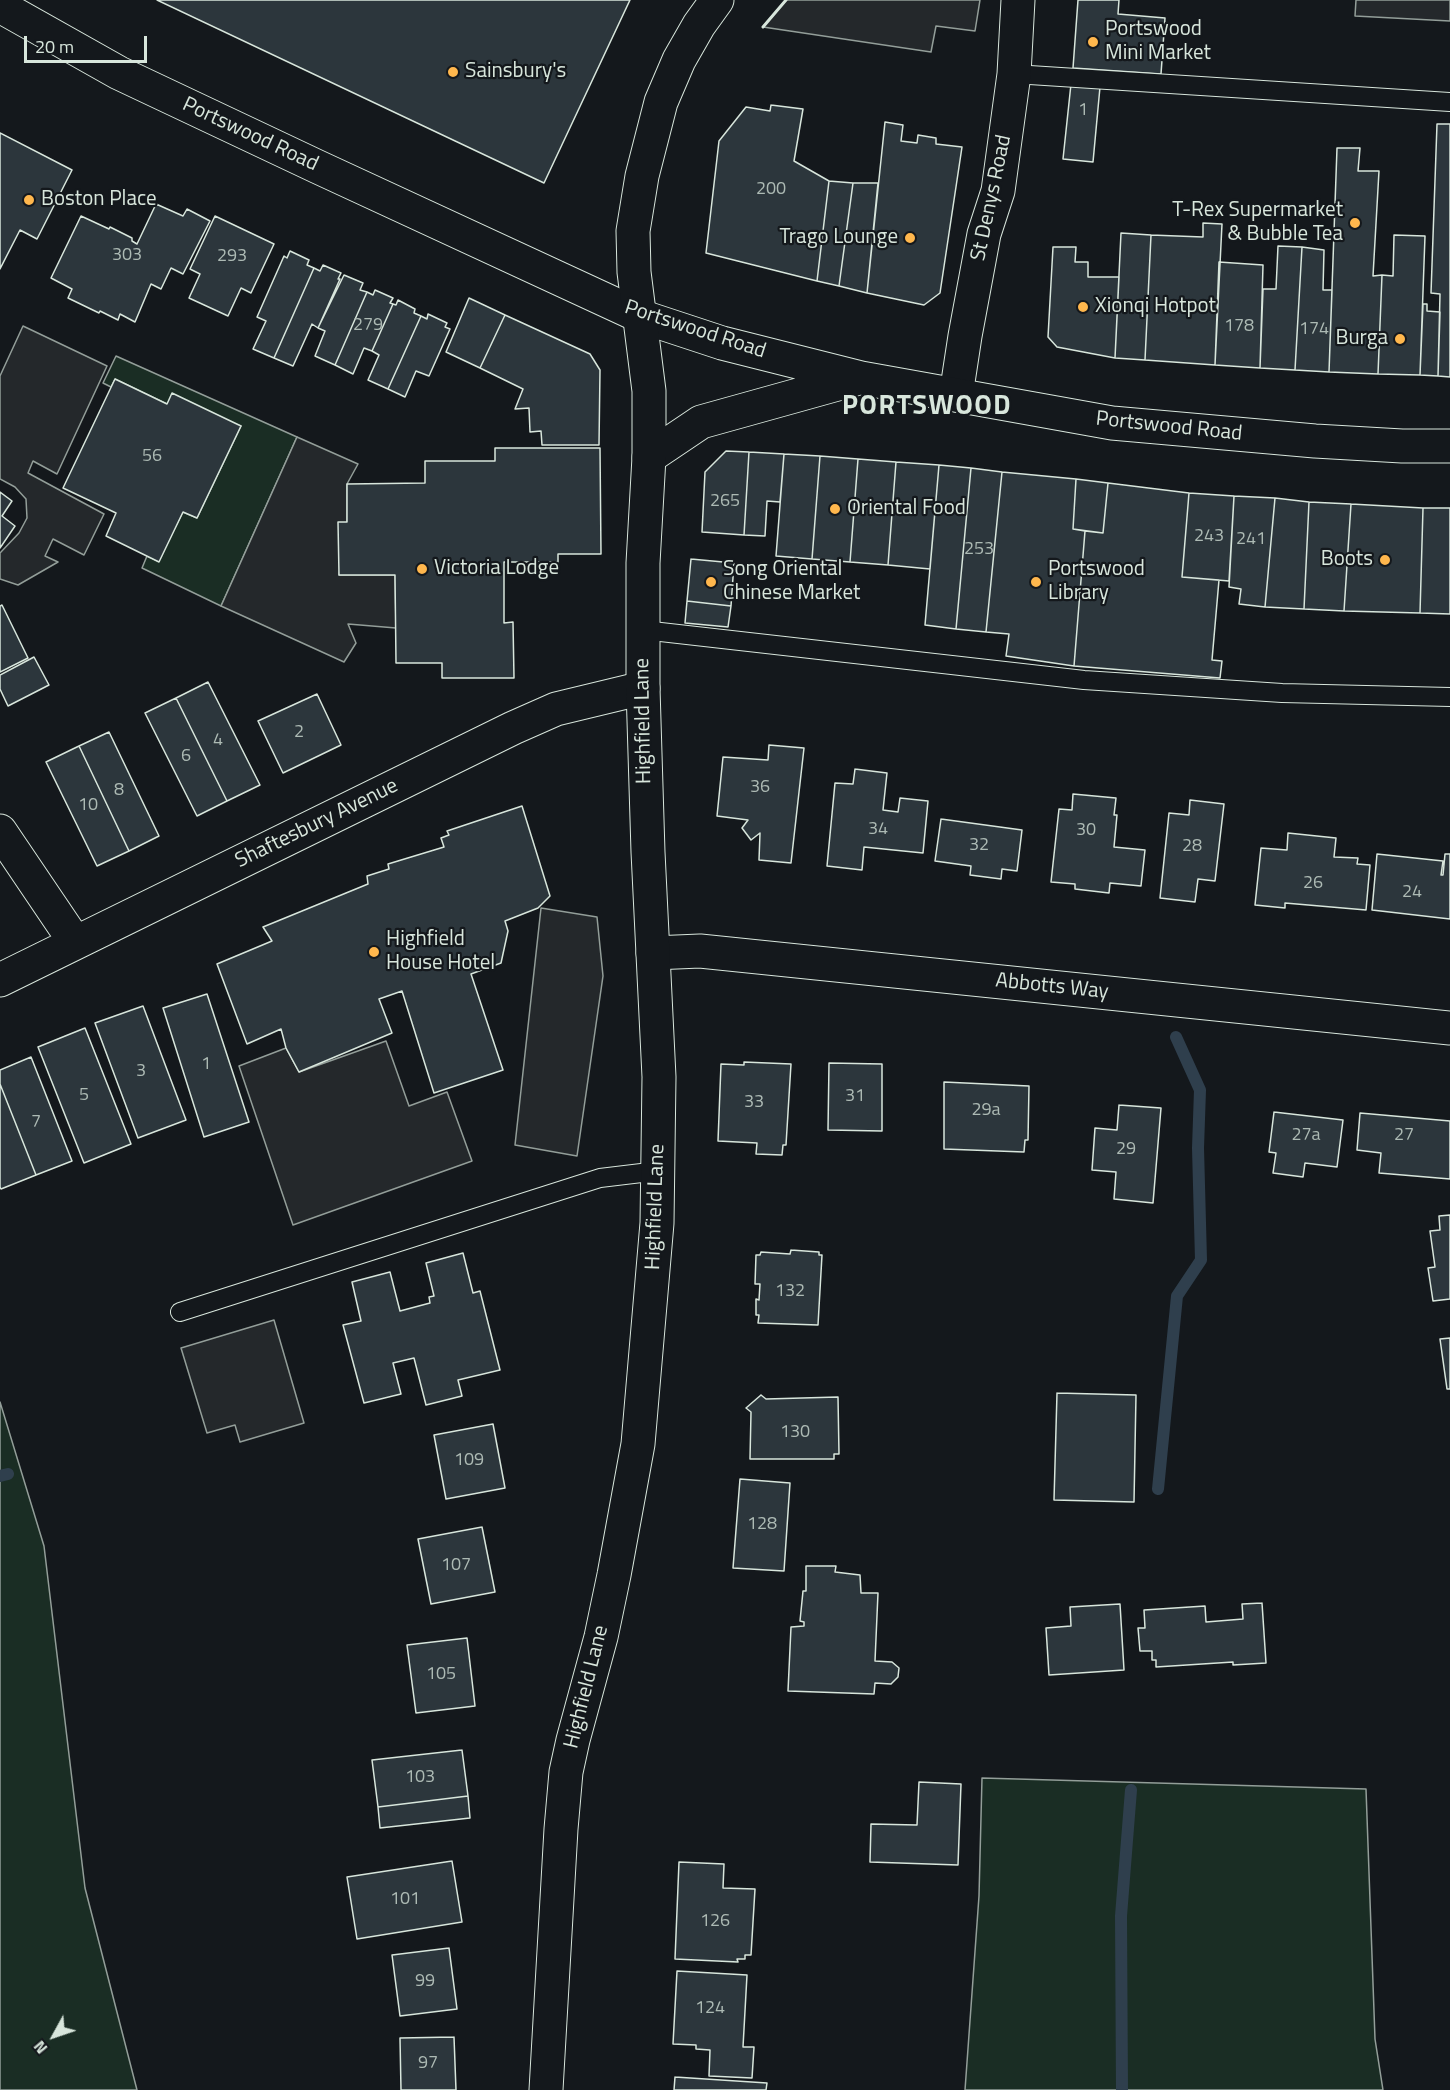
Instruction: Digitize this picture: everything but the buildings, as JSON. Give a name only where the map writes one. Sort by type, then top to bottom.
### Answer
[{"type":"street","points":[[640,316],[634,272],[633,231],[642,176],[662,102],[675,71],[699,25],[717,0]]},
{"type":"street","name":"St Denys Road","points":[[956,395],[964,336],[984,234],[998,191],[1014,74],[1018,0]]},
{"type":"street","name":"Portswood Road","points":[[0,6],[119,73],[640,316],[722,343],[861,378],[1112,423],[1315,441],[1450,446]]},
{"type":"street","name":"Highfield Lane","points":[[546,2090],[559,1851],[566,1772],[608,1606],[638,1444],[657,1234],[658,1077],[642,688],[643,563],[649,457],[649,391],[640,316]]},
{"type":"street","points":[[649,457],[701,422],[861,378]]},
{"type":"street","name":"Shaftesbury Avenue","points":[[0,980],[513,728],[556,709],[642,688]]},
{"type":"street","points":[[0,831],[75,942]]},
{"type":"street","name":"Abbotts Way","points":[[653,953],[700,951],[1450,1028]]},
{"type":"lane","points":[[1014,74],[1450,102]]},
{"type":"lane","points":[[643,630],[1084,680],[1282,693],[1450,697]]},
{"type":"lane","points":[[180,1311],[600,1178],[658,1171]]},
{"type":"green space","points":[[116,356],[297,437],[221,606],[142,568],[147,556],[158,561],[183,512],[197,518],[241,426],[167,404],[115,379],[111,387],[103,383]]},
{"type":"green space","points":[[0,1402],[44,1546],[85,1888],[137,2090],[0,2090]]},
{"type":"green space","points":[[982,1778],[1366,1789],[1375,2039],[1383,2090],[965,2090],[979,1896]]},
{"type":"shaded area","points":[[786,0],[980,0],[975,31],[936,26],[931,52],[763,27]]},
{"type":"shaded area","points":[[1356,0],[1450,0],[1450,21],[1355,16]]},
{"type":"shaded area","points":[[23,326],[107,366],[57,474],[33,461],[28,473],[104,514],[84,555],[53,539],[45,556],[58,562],[18,585],[0,579],[0,553],[19,533],[27,518],[26,499],[15,487],[0,479],[0,376]]},
{"type":"shaded area","points":[[297,437],[358,464],[347,484],[347,522],[339,575],[395,575],[396,628],[348,624],[356,643],[344,662],[221,606]]},
{"type":"shaded area","points":[[541,908],[597,917],[603,976],[577,1156],[515,1145]]},
{"type":"shaded area","points":[[386,1041],[409,1106],[447,1092],[472,1161],[293,1225],[239,1066],[286,1048],[299,1072]]},
{"type":"shaded area","points":[[274,1320],[304,1423],[240,1442],[235,1425],[207,1433],[181,1348]]},
{"type":"waterway","points":[[1158,1489],[1177,1296],[1201,1260],[1198,1148],[1200,1090],[1176,1037]]},
{"type":"waterway","points":[[0,1476],[8,1474]]},
{"type":"waterway","points":[[1122,2090],[1121,1916],[1131,1790]]},
{"type":"wall","points":[[763,27],[786,0]]},
{"type":"place","name":"Portswood Mini Market","points":[[1093,42]]},
{"type":"place","name":"Sainsbury's","points":[[453,72]]},
{"type":"place","name":"Boston Place","points":[[29,200]]},
{"type":"place","name":"T-Rex Supermarket & Bubble Tea","points":[[1355,223]]},
{"type":"place","name":"Trago Lounge","points":[[910,238]]},
{"type":"place","name":"Xionqi Hotpot","points":[[1083,307]]},
{"type":"place","name":"Burga","points":[[1400,339]]},
{"type":"place","name":"Oriental Food","points":[[835,509]]},
{"type":"place","name":"Boots","points":[[1385,560]]},
{"type":"place","name":"Victoria Lodge","points":[[422,569]]},
{"type":"place","name":"Song Oriental Chinese Market","points":[[711,582]]},
{"type":"place","name":"Portswood Library","points":[[1036,582]]},
{"type":"place","name":"Highfield House Hotel","points":[[374,952]]},
{"type":"district","name":"PORTSWOOD","points":[[927,407]]}]
